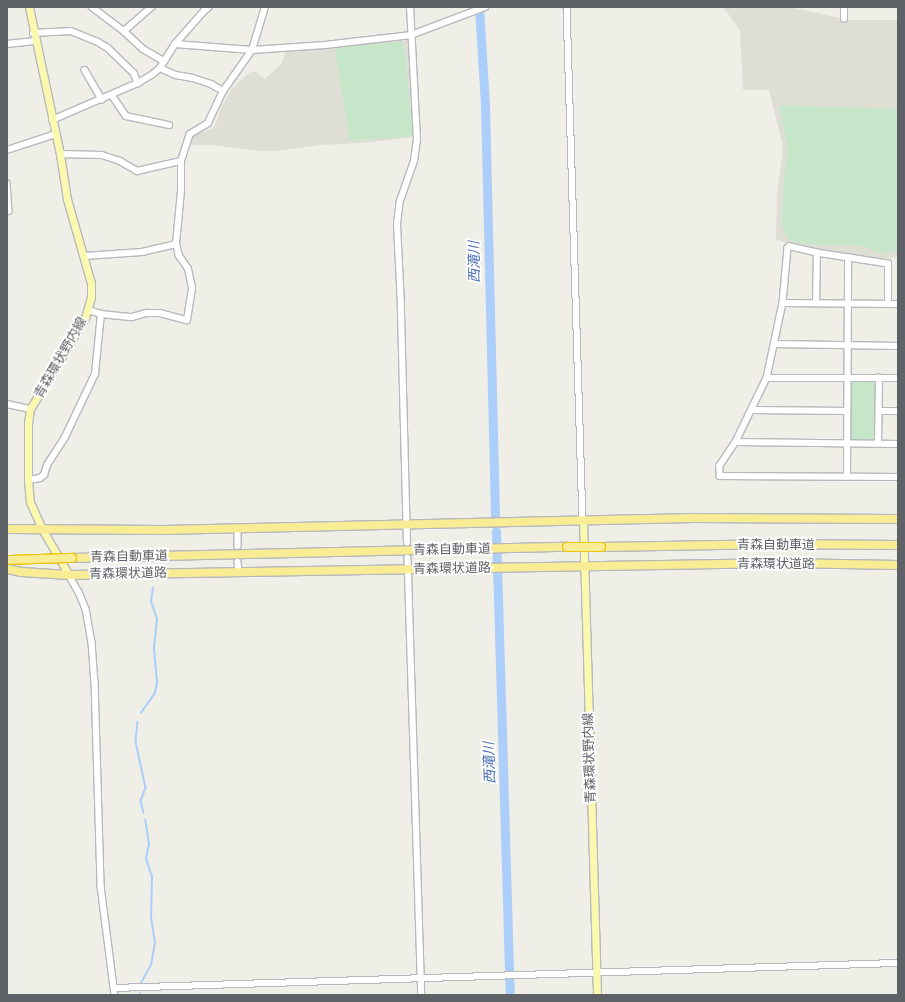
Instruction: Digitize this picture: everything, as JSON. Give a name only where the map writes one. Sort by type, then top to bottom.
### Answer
[{"type":"highway","points":[[7,528],[238,529],[809,517],[898,519]]},
{"type":"highway","name":"青森自動車道","points":[[7,560],[567,547],[765,544],[898,545]]},
{"type":"highway","name":"青森環状道路","points":[[7,569],[22,572],[69,575],[781,563],[898,565]]},
{"type":"main road","points":[[29,7],[33,33],[52,120]]},
{"type":"main road","name":"青森環状野内線","points":[[52,120],[60,154],[67,198],[85,256],[91,283],[91,297],[88,310],[80,328],[30,409],[28,423],[28,480],[30,502],[42,529],[69,575]]},
{"type":"main road","name":"青森環状野内線","points":[[583,521],[598,995]]},
{"type":"street","points":[[124,31],[152,7]]},
{"type":"street","points":[[52,120],[112,95],[153,74],[160,68],[175,44],[202,9],[209,7]]},
{"type":"street","points":[[88,310],[101,314],[132,317],[147,313],[160,313],[187,320],[192,288],[188,269],[179,256],[176,244],[181,191],[181,161],[190,134],[208,123],[223,91],[252,50],[265,7]]},
{"type":"street","points":[[407,543],[401,306],[397,224],[400,201],[414,161],[417,140],[410,7]]},
{"type":"street","points":[[175,44],[252,50],[325,45],[411,35],[485,7]]},
{"type":"street","points":[[567,7],[583,521]]},
{"type":"street","points":[[844,7],[844,19]]},
{"type":"street","points":[[95,8],[124,31],[143,49],[164,61]]},
{"type":"street","points":[[33,33],[71,31],[98,42],[108,48],[134,73],[138,83]]},
{"type":"street","points":[[7,44],[35,41]]},
{"type":"street","points":[[160,68],[176,75],[193,78],[223,91]]},
{"type":"street","points":[[85,70],[102,99]]},
{"type":"street","points":[[112,95],[126,116],[169,125]]},
{"type":"street","points":[[7,150],[56,134]]},
{"type":"street","points":[[60,154],[102,155],[120,161],[137,171],[181,161]]},
{"type":"street","points":[[7,183],[9,211],[7,212]]},
{"type":"street","points":[[85,256],[142,252],[176,244]]},
{"type":"street","points":[[888,304],[888,264],[817,253],[790,247],[788,248],[783,303],[767,378],[736,442],[720,466],[720,476],[898,478]]},
{"type":"street","points":[[816,303],[817,253]]},
{"type":"street","points":[[847,477],[848,258]]},
{"type":"street","points":[[783,303],[898,304]]},
{"type":"street","points":[[28,480],[40,478],[44,475],[47,465],[65,437],[95,374],[101,314]]},
{"type":"street","points":[[775,344],[898,346]]},
{"type":"street","points":[[767,378],[898,378]]},
{"type":"street","points":[[878,443],[879,378]]},
{"type":"street","points":[[7,404],[30,409]]},
{"type":"street","points":[[752,410],[848,411]]},
{"type":"street","points":[[879,411],[898,411]]},
{"type":"street","points":[[736,442],[898,444]]},
{"type":"street","points":[[238,529],[238,546]]},
{"type":"street","points":[[408,558],[422,995]]},
{"type":"street","points":[[238,562],[239,572]]},
{"type":"street","points":[[69,575],[80,592],[86,609],[92,642],[96,681],[101,886],[115,995]]},
{"type":"street","points":[[114,988],[898,963]]},
{"type":"shaded area","points":[[723,7],[790,7],[849,20],[898,20],[898,257],[880,259],[814,249],[776,240],[777,195],[783,147],[769,90],[743,90],[740,30]]},
{"type":"shaded area","points":[[408,40],[414,137],[362,143],[321,145],[275,151],[257,151],[212,145],[190,145],[194,135],[212,129],[216,123],[222,105],[231,90],[249,73],[254,71],[265,79],[282,63],[285,52]]},
{"type":"green space","points":[[402,42],[405,53],[413,136],[350,141],[335,51],[338,47]]},
{"type":"green space","points":[[779,105],[898,109],[898,251],[881,253],[862,246],[803,244],[791,241],[786,236],[782,224],[783,189],[788,147]]},
{"type":"green space","points":[[852,381],[874,382],[875,384],[876,438],[873,441],[852,441],[850,438],[850,383]]},
{"type":"waterway","name":"西滝川","points":[[479,7],[485,106],[495,516]]},
{"type":"waterway","name":"西滝川","points":[[496,531],[510,995]]},
{"type":"waterway","points":[[141,713],[155,693],[157,683],[154,648],[157,619],[151,602],[153,588]]},
{"type":"waterway","points":[[138,722],[136,742],[146,788],[141,801],[144,813]]},
{"type":"waterway","points":[[141,983],[151,965],[155,943],[151,919],[152,877],[146,859],[149,844],[145,820]]}]
